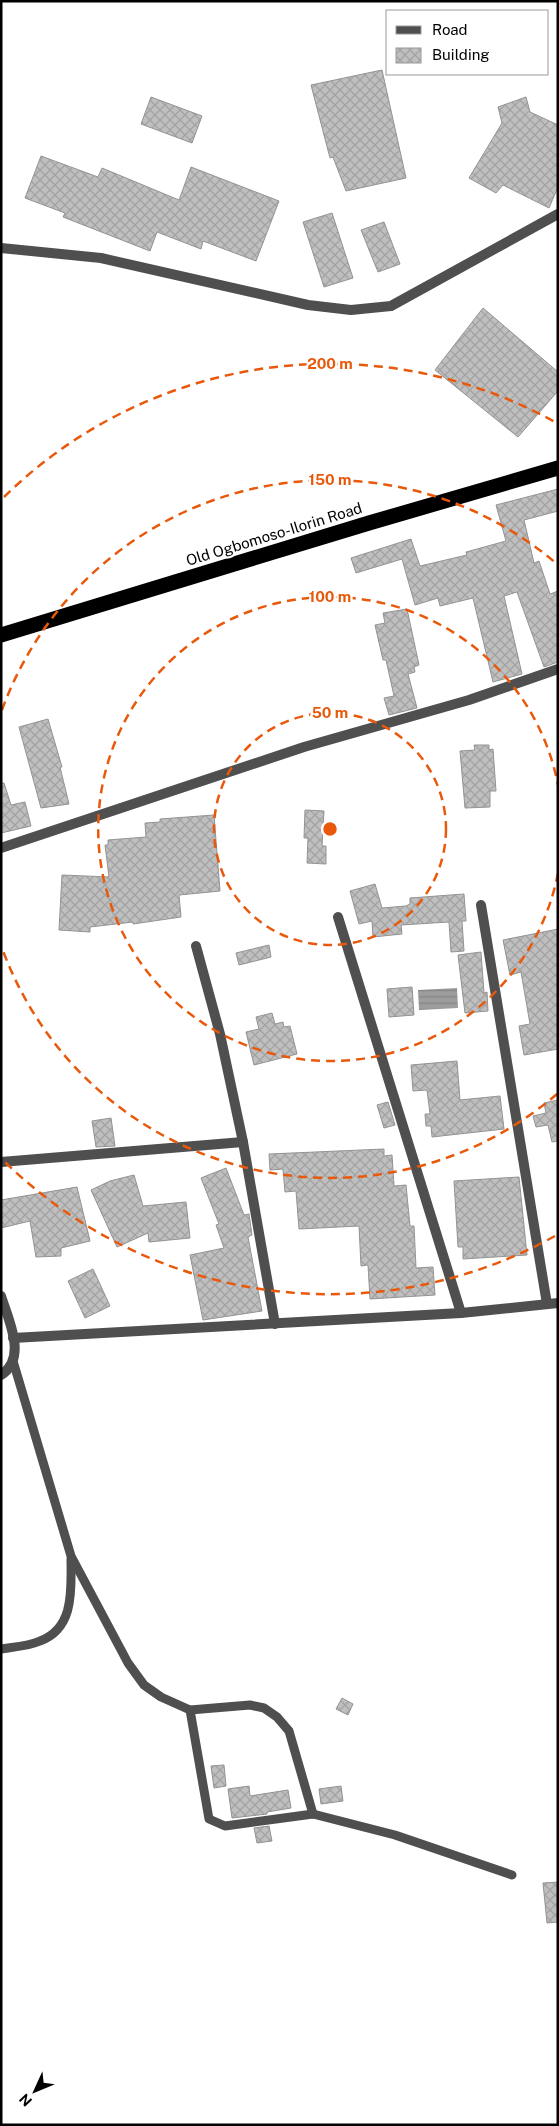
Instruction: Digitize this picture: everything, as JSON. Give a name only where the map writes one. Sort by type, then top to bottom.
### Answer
[{"type":"highway","name":"Old Ogbomoso-Ilorin Road","points":[[1,635],[369,523],[558,468]]},
{"type":"street","points":[[1,248],[102,258],[308,304],[351,310],[391,306],[558,214]]},
{"type":"street","points":[[1,848],[304,747],[469,700],[558,669]]},
{"type":"street","points":[[480,905],[547,1304]]},
{"type":"street","points":[[338,917],[461,1313]]},
{"type":"street","points":[[196,946],[220,1034],[243,1142],[275,1324]]},
{"type":"street","points":[[1,1162],[243,1142]]},
{"type":"street","points":[[1,1296],[16,1348],[13,1362],[1,1375]]},
{"type":"street","points":[[13,1338],[461,1313],[558,1303]]},
{"type":"lane","points":[[13,1362],[71,1556],[133,1670],[144,1685],[161,1697],[190,1710],[250,1705],[264,1708],[277,1717],[289,1731],[313,1814]]},
{"type":"lane","points":[[1,1649],[41,1641],[65,1620],[70,1603],[71,1556]]},
{"type":"lane","points":[[190,1710],[210,1819],[224,1826],[313,1814],[396,1835],[512,1874]]},
{"type":"shaded area","points":[[457,988],[458,1008],[419,1010],[418,990]]},
{"type":"building","points":[[382,70],[406,178],[346,191],[333,157],[330,158],[311,85]]},
{"type":"building","points":[[151,97],[202,116],[192,143],[141,124]]},
{"type":"building","points":[[526,97],[530,112],[558,125],[558,187],[549,208],[503,185],[496,193],[469,178],[502,123],[498,107]]},
{"type":"building","points":[[41,156],[98,177],[102,168],[179,200],[191,167],[279,201],[256,261],[203,241],[201,249],[157,232],[150,251],[63,217],[65,213],[25,198]]},
{"type":"building","points":[[332,213],[353,278],[324,287],[303,222]]},
{"type":"building","points":[[384,222],[400,264],[378,272],[361,230]]},
{"type":"building","points":[[483,308],[558,372],[558,391],[518,437],[435,370]]},
{"type":"building","points":[[558,489],[558,511],[524,520],[534,563],[539,561],[550,594],[558,591],[558,662],[544,667],[517,592],[504,596],[522,674],[493,682],[473,598],[440,606],[438,598],[415,605],[402,559],[356,573],[351,558],[411,539],[420,566],[467,555],[466,552],[506,541],[496,505]]},
{"type":"building","points":[[407,609],[419,665],[414,667],[415,672],[408,674],[417,708],[389,715],[384,698],[394,696],[386,660],[383,660],[375,625],[385,623],[383,613]]},
{"type":"building","points":[[48,719],[62,767],[60,767],[69,804],[41,808],[19,727]]},
{"type":"building","points":[[474,745],[489,745],[489,750],[493,749],[496,791],[490,791],[490,807],[465,808],[460,751],[475,750]]},
{"type":"building","points":[[1,783],[4,783],[11,805],[25,802],[31,826],[1,833]]},
{"type":"building","points":[[305,810],[324,811],[322,846],[326,846],[326,864],[307,863],[308,838],[304,838]]},
{"type":"building","points":[[214,815],[220,891],[179,895],[181,917],[133,924],[133,922],[90,927],[90,932],[59,930],[62,875],[109,877],[105,845],[108,845],[108,840],[146,837],[145,823],[160,822],[160,819]]},
{"type":"building","points":[[375,884],[382,908],[406,906],[410,904],[410,898],[464,894],[466,921],[462,921],[464,951],[451,952],[449,922],[401,925],[402,934],[373,937],[372,921],[359,924],[350,891]]},
{"type":"building","points":[[558,929],[558,1049],[524,1055],[519,1026],[530,1024],[521,972],[510,975],[503,940]]},
{"type":"building","points":[[269,945],[271,957],[239,965],[236,953]]},
{"type":"building","points":[[481,952],[484,993],[487,992],[488,1011],[465,1013],[458,955]]},
{"type":"building","points":[[412,987],[414,1015],[389,1017],[387,989]]},
{"type":"building","points":[[272,1013],[275,1024],[283,1022],[284,1027],[290,1026],[297,1054],[254,1065],[246,1032],[259,1029],[256,1017]]},
{"type":"building","points":[[457,1061],[460,1100],[500,1096],[504,1129],[432,1137],[431,1126],[426,1126],[425,1114],[430,1114],[427,1090],[413,1091],[411,1065]]},
{"type":"building","points":[[558,1100],[558,1141],[552,1142],[548,1125],[536,1127],[533,1116],[546,1113],[544,1103]]},
{"type":"building","points":[[388,1102],[395,1125],[384,1128],[377,1105]]},
{"type":"building","points":[[111,1118],[115,1146],[96,1147],[92,1121]]},
{"type":"building","points":[[384,1149],[384,1156],[392,1155],[394,1186],[406,1185],[410,1226],[414,1226],[416,1268],[433,1267],[435,1295],[370,1299],[368,1265],[361,1266],[359,1226],[299,1229],[296,1191],[285,1192],[283,1169],[270,1170],[269,1154]]},
{"type":"building","points":[[226,1168],[244,1215],[249,1214],[252,1235],[248,1237],[262,1311],[203,1320],[190,1255],[224,1248],[216,1225],[219,1224],[201,1178]]},
{"type":"building","points":[[134,1175],[143,1206],[186,1202],[190,1238],[149,1242],[148,1233],[117,1247],[91,1190],[110,1181]]},
{"type":"building","points":[[519,1177],[527,1255],[463,1259],[463,1247],[458,1247],[454,1181]]},
{"type":"building","points":[[77,1187],[90,1241],[61,1248],[61,1256],[36,1257],[30,1221],[1,1228],[1,1200]]},
{"type":"building","points":[[93,1269],[110,1306],[85,1318],[68,1281]]},
{"type":"building","points":[[342,1698],[353,1704],[348,1715],[336,1709]]},
{"type":"building","points":[[224,1765],[226,1786],[214,1788],[211,1766]]},
{"type":"building","points":[[249,1786],[250,1796],[288,1790],[291,1808],[267,1812],[267,1814],[232,1818],[228,1789]]},
{"type":"building","points":[[341,1786],[343,1801],[321,1804],[319,1789]]},
{"type":"building","points":[[269,1826],[272,1841],[257,1843],[254,1828]]},
{"type":"building","points":[[558,1882],[558,1922],[547,1923],[543,1883]]}]
